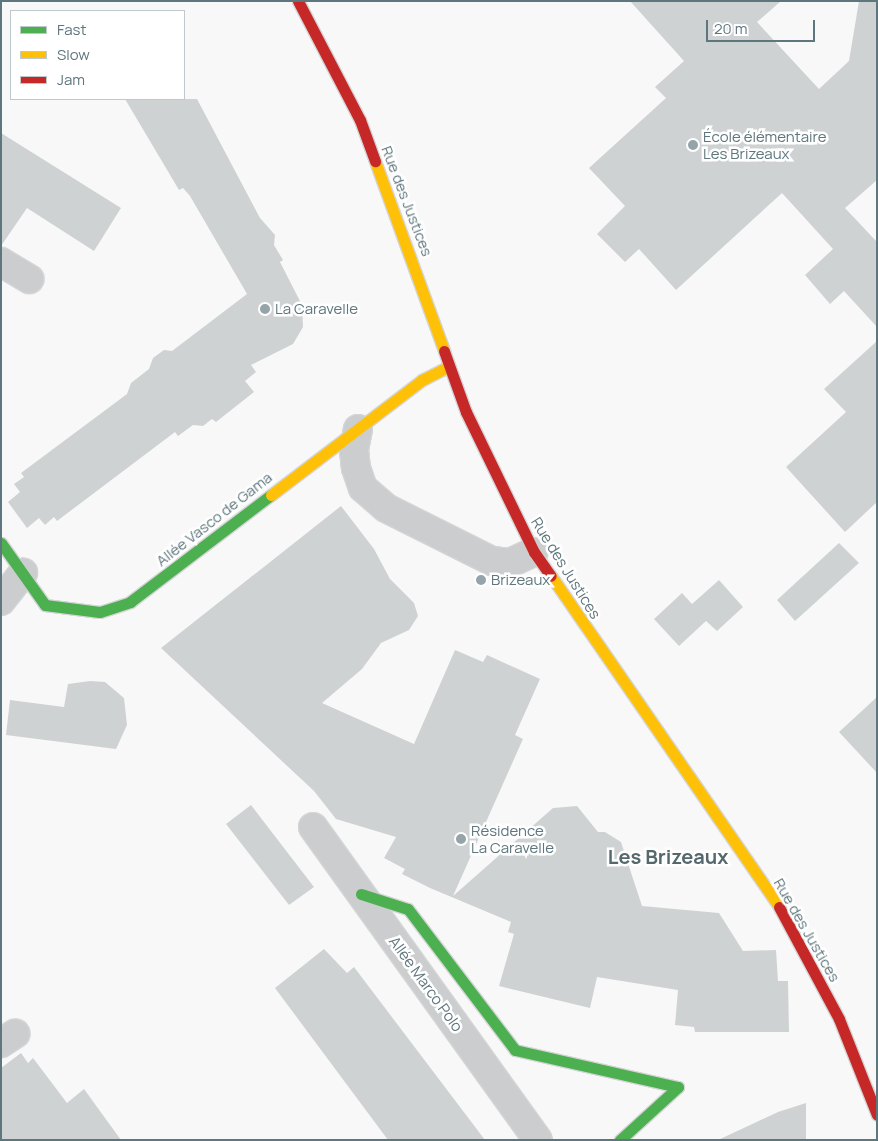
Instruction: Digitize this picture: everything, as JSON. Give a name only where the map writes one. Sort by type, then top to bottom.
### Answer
[{"type":"street","name":"Rue des Justices","points":[[298,1],[360,120],[413,257],[449,366],[496,479],[534,552],[782,911],[839,1019],[877,1115]]},
{"type":"street","points":[[1,262],[28,279]]},
{"type":"street","name":"Allée Vasco de Gama","points":[[1,544],[45,605],[100,612],[130,602],[422,380],[449,366]]},
{"type":"street","points":[[358,429],[354,450],[356,468],[363,488],[386,508],[492,561],[510,562],[534,552]]},
{"type":"street","points":[[1,601],[23,572]]},
{"type":"street","name":"Allée Marco Polo","points":[[313,828],[538,1140]]},
{"type":"street","points":[[362,894],[408,909],[515,1050],[678,1087],[620,1140]]},
{"type":"building","name":"École élémentaire Les Brizeaux","points":[[630,1],[781,1],[757,22],[819,89],[849,61],[859,1],[877,1],[877,180],[845,208],[877,242],[877,327],[844,291],[830,304],[805,275],[833,249],[782,193],[676,290],[639,249],[625,262],[597,234],[625,206],[589,168],[666,98],[655,87],[684,61]]},
{"type":"building","points":[[197,99],[260,218],[275,235],[274,245],[283,260],[280,262],[302,305],[303,327],[293,344],[251,365],[256,372],[245,381],[254,392],[216,422],[212,419],[203,426],[193,425],[178,436],[175,432],[57,521],[54,517],[45,525],[39,518],[27,528],[8,502],[20,492],[14,484],[24,477],[21,473],[127,394],[131,383],[149,369],[153,358],[164,350],[172,351],[247,294],[190,196],[183,188],[179,190],[126,100]]},
{"type":"building","points":[[1,133],[121,208],[94,251],[27,208],[1,246]]},
{"type":"building","points":[[877,341],[877,502],[845,532],[786,467],[846,412],[824,389]]},
{"type":"building","points":[[341,506],[374,549],[390,579],[414,603],[418,616],[409,630],[381,643],[362,669],[322,703],[414,744],[455,650],[483,662],[487,655],[540,679],[515,735],[523,739],[453,896],[553,808],[577,806],[598,832],[605,832],[621,842],[642,906],[719,913],[743,951],[776,950],[778,981],[788,981],[789,1032],[695,1032],[694,1027],[675,1025],[678,990],[597,977],[590,1008],[499,986],[514,934],[508,932],[511,922],[430,888],[402,874],[405,869],[384,858],[396,837],[336,819],[314,791],[161,648]]},
{"type":"building","points":[[839,543],[859,563],[795,621],[777,600]]},
{"type":"building","points":[[719,580],[743,607],[717,631],[706,621],[679,646],[654,619],[682,593],[692,604]]},
{"type":"building","points":[[90,681],[105,682],[124,698],[127,725],[116,749],[6,735],[10,700],[64,707],[68,684]]},
{"type":"building","points":[[877,697],[877,773],[839,732]]},
{"type":"building","points":[[251,805],[314,887],[289,905],[226,824]]},
{"type":"building","points":[[324,949],[347,973],[354,967],[485,1140],[388,1140],[275,988]]},
{"type":"building","points":[[21,1053],[28,1063],[33,1058],[67,1103],[84,1089],[121,1140],[1,1140],[1,1068]]},
{"type":"building","points":[[806,1103],[806,1140],[718,1140],[778,1112]]},
{"type":"traffic: fast","points":[[1,543],[45,605],[100,612],[130,602],[271,495]]},
{"type":"traffic: fast","points":[[361,894],[408,909],[515,1050],[678,1087],[620,1140]]},
{"type":"traffic: slow","points":[[375,161],[444,351]]},
{"type":"traffic: slow","points":[[271,495],[422,380],[449,366]]},
{"type":"traffic: slow","points":[[551,576],[779,907]]},
{"type":"traffic: jam","points":[[298,1],[360,120],[375,161]]},
{"type":"traffic: jam","points":[[444,351],[466,412],[534,552],[551,576]]},
{"type":"traffic: jam","points":[[779,907],[839,1019],[877,1115]]},
{"type":"place","name":"École élémentaire Les Brizeaux","points":[[693,145]]},
{"type":"place","name":"La Caravelle","points":[[265,309]]},
{"type":"place","name":"Brizeaux","points":[[481,580]]},
{"type":"place","name":"Résidence La Caravelle","points":[[461,839]]},
{"type":"district","name":"Les Brizeaux","points":[[668,856]]}]
